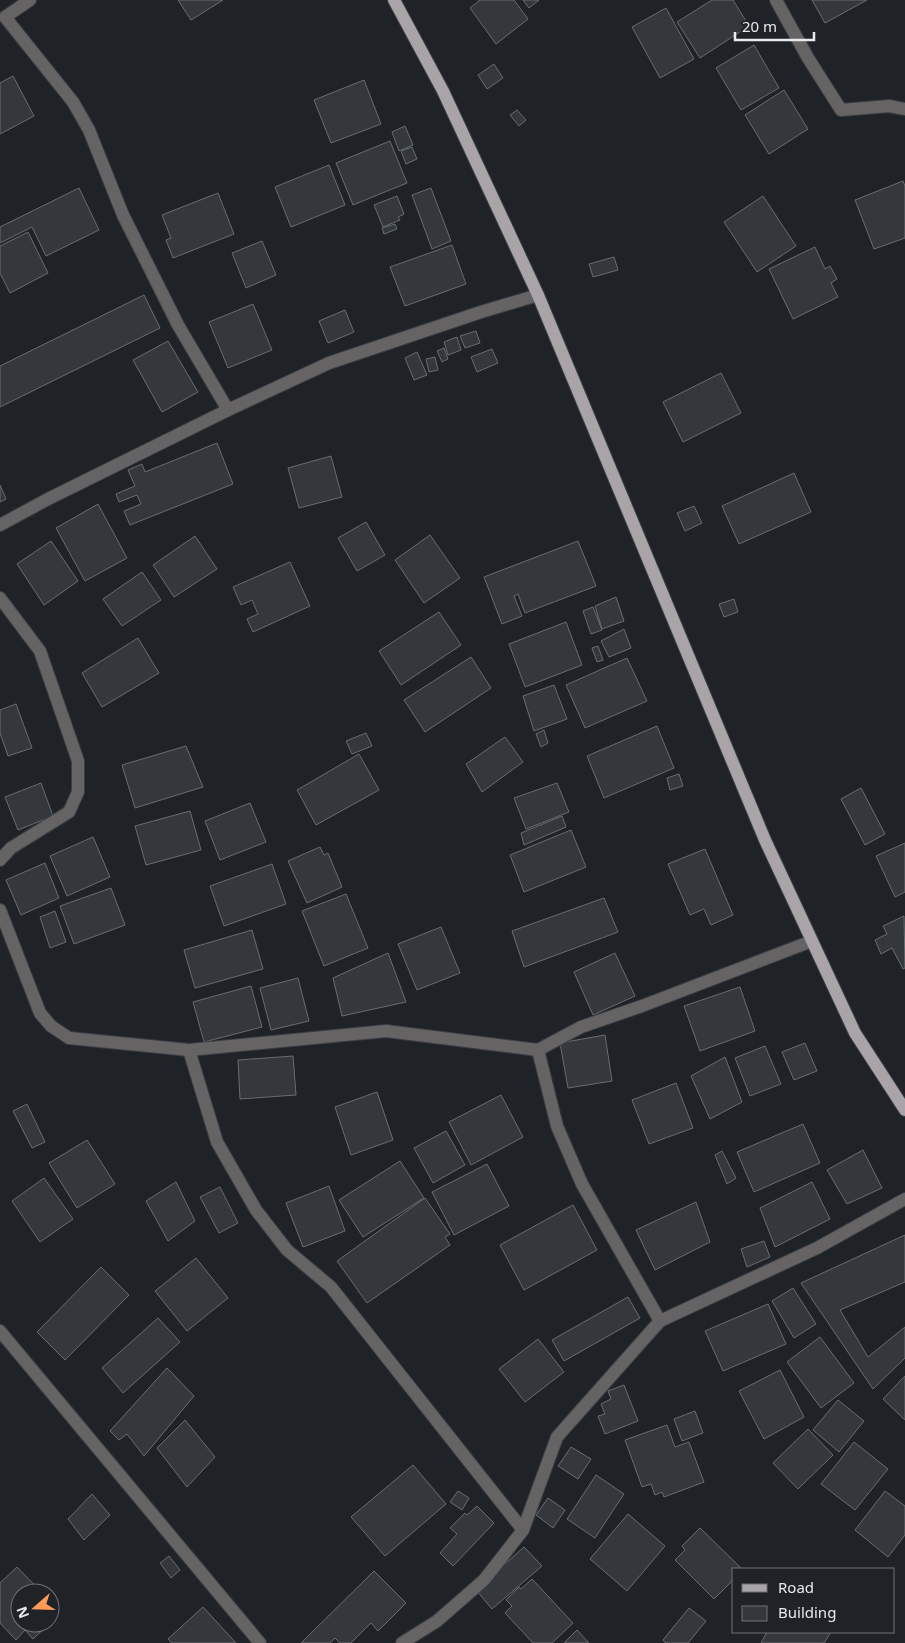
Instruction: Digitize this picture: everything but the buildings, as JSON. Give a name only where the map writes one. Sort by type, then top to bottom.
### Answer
[{"type":"main road","points":[[394,0],[443,91],[538,295],[762,831],[812,941],[855,1033],[905,1110]]},
{"type":"street","points":[[30,0],[5,18],[77,109],[89,130],[123,215],[178,325],[228,410]]},
{"type":"street","points":[[776,0],[808,58],[841,110],[889,106],[905,109]]},
{"type":"street","points":[[0,525],[48,499],[228,410],[328,363],[538,295]]},
{"type":"street","points":[[0,598],[40,651],[78,761],[78,792],[69,812],[11,848],[0,860]]},
{"type":"street","points":[[0,910],[40,1013],[51,1026],[69,1038],[189,1050],[386,1031],[538,1050],[581,1027],[651,1003],[812,941]]},
{"type":"street","points":[[189,1050],[217,1142],[256,1210],[287,1250],[331,1287],[523,1530]]},
{"type":"street","points":[[538,1050],[557,1126],[582,1184],[660,1321]]},
{"type":"street","points":[[402,1643],[437,1621],[484,1580],[523,1530],[557,1437],[660,1321],[817,1248],[905,1199]]},
{"type":"street","points":[[0,1331],[260,1643]]}]
